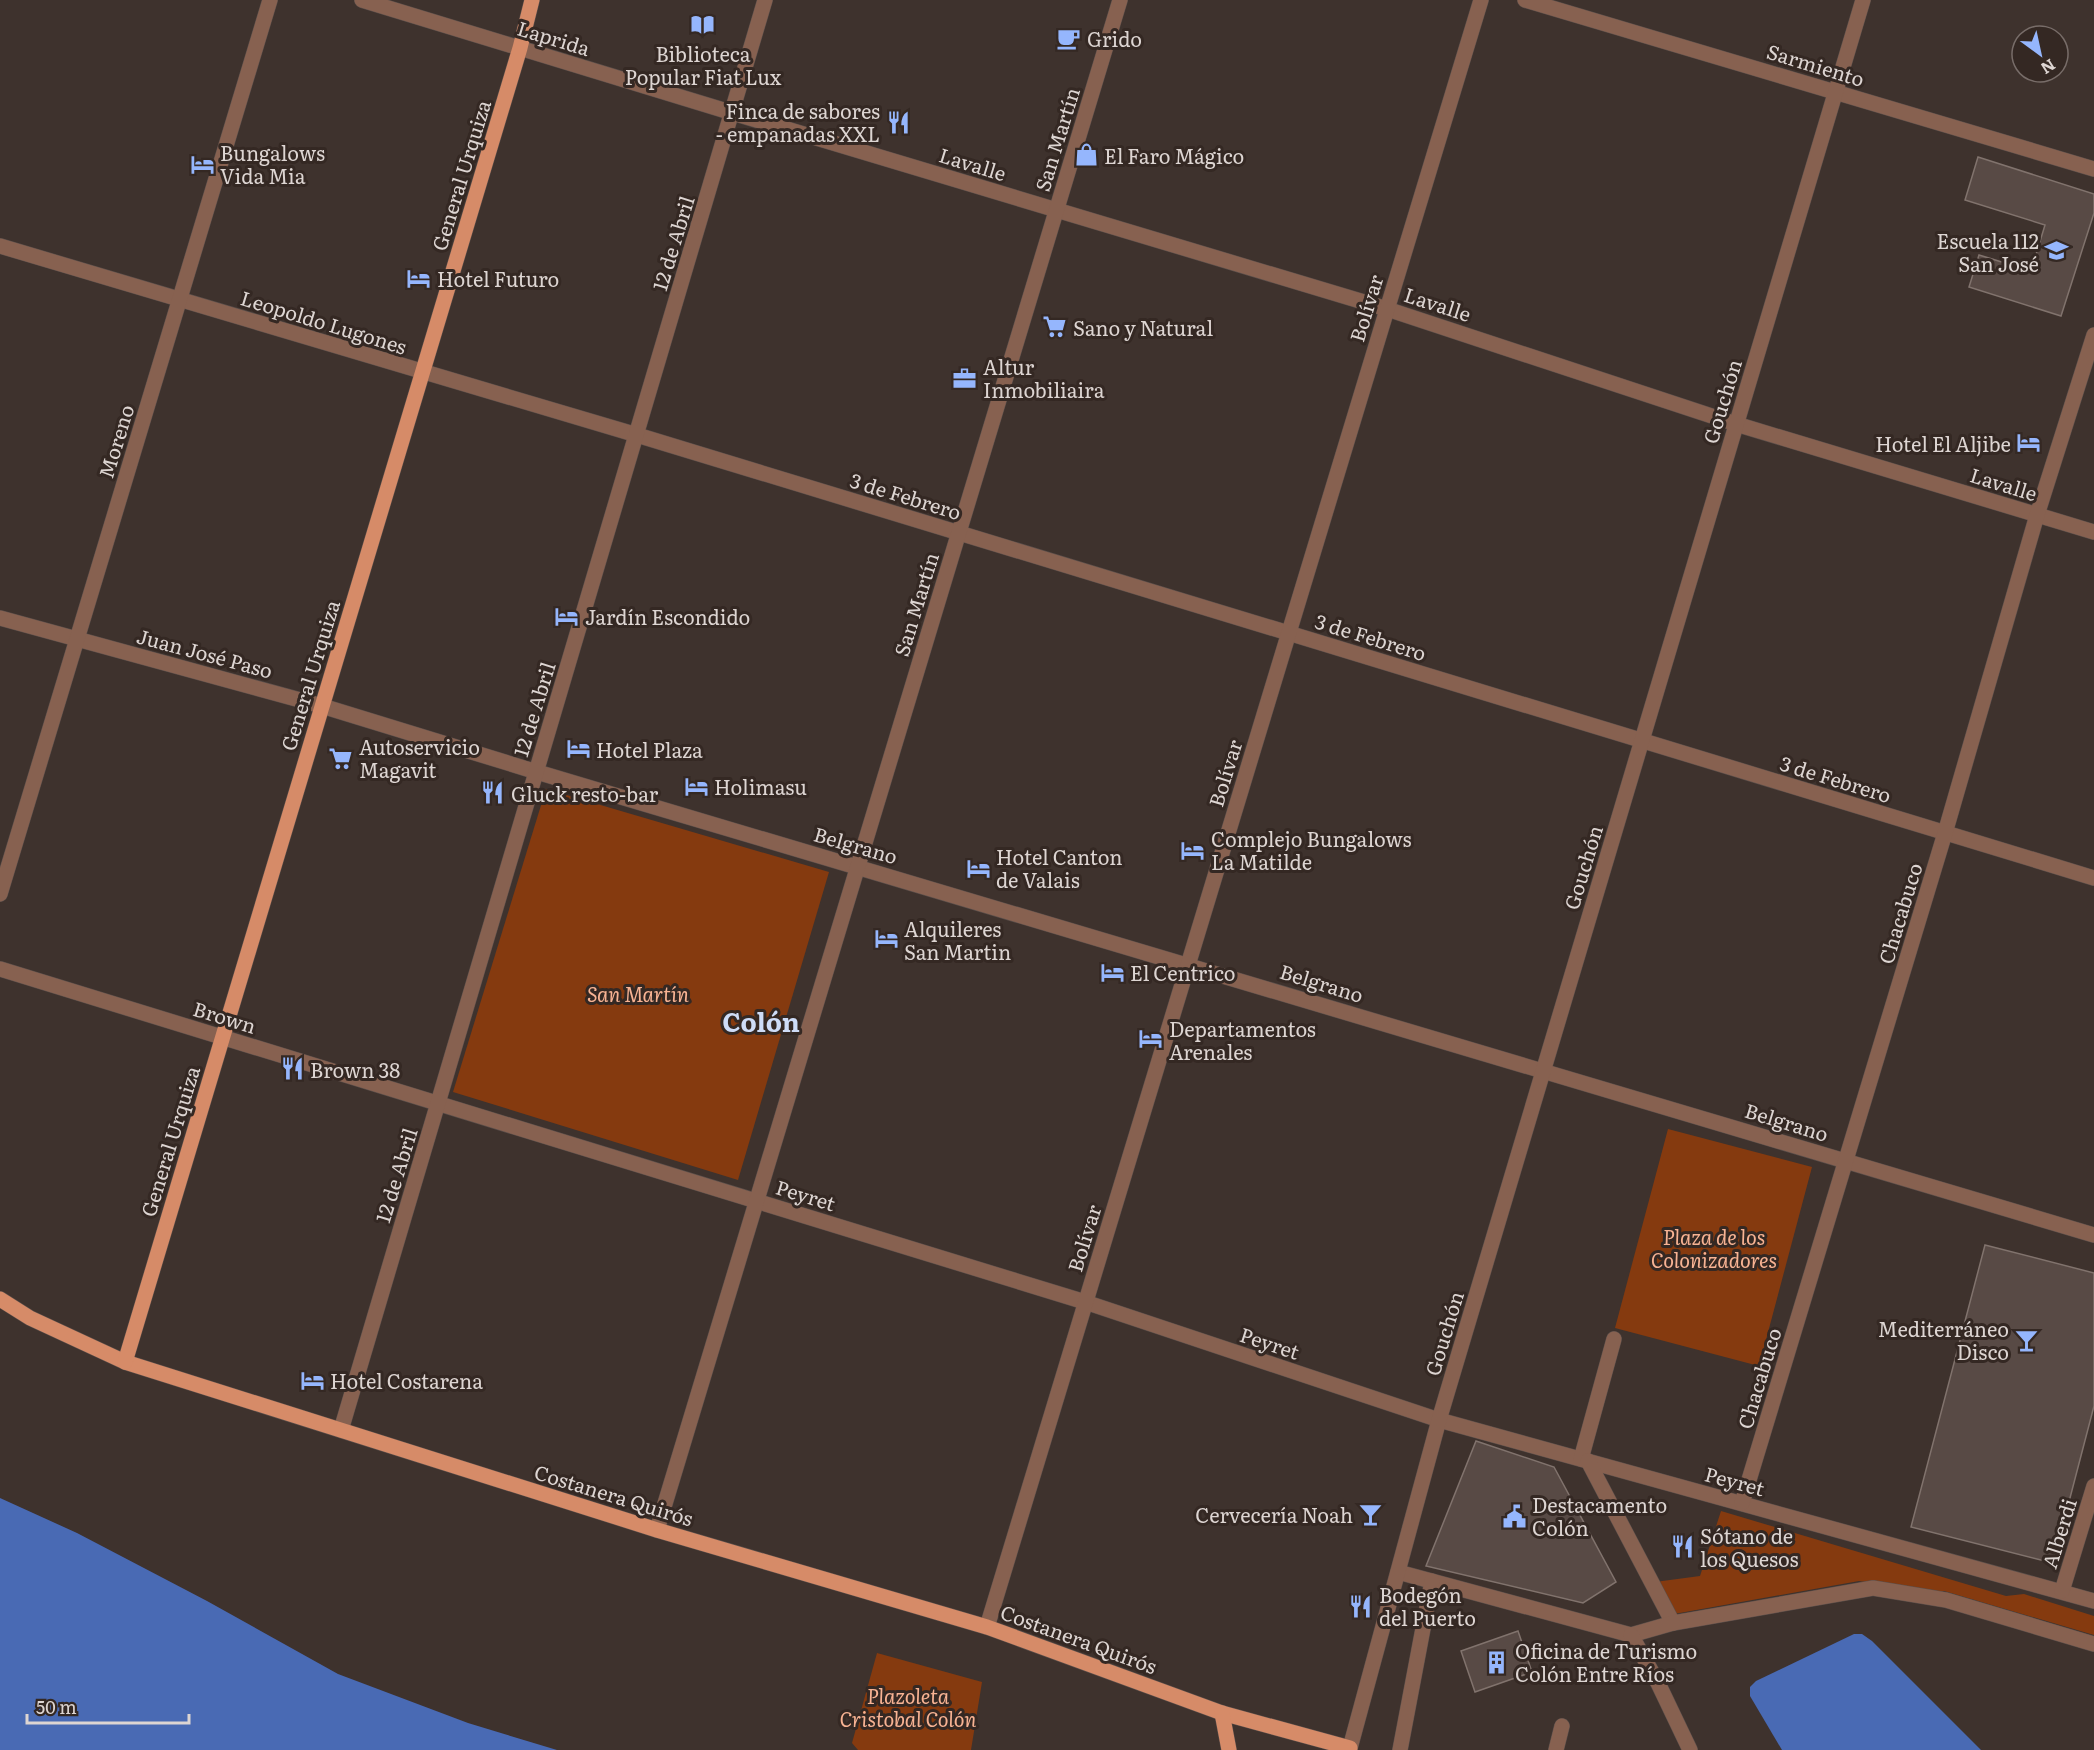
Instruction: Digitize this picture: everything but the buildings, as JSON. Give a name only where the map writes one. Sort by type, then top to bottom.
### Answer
[{"type":"main road","name":"General Urquiza","points":[[125,1362],[520,48],[532,0]]},
{"type":"main road","name":"Costanera Quirós","points":[[0,1299],[30,1318],[125,1362],[657,1530],[987,1627],[1222,1713],[1349,1749]]},
{"type":"main road","points":[[1222,1713],[1229,1750]]},
{"type":"street","name":"Moreno","points":[[0,894],[270,0]]},
{"type":"street","name":"Laprida","points":[[362,0],[733,113]]},
{"type":"street","name":"12 de Abril","points":[[341,1430],[765,0]]},
{"type":"street","name":"San Martín","points":[[657,1530],[1120,0]]},
{"type":"street","name":"Bolívar","points":[[987,1627],[1481,0]]},
{"type":"street","name":"Sarmiento","points":[[1525,0],[2094,169]]},
{"type":"street","name":"Gouchón","points":[[1349,1749],[1439,1420],[1863,0]]},
{"type":"street","name":"Lavalle","points":[[733,113],[1387,309],[1737,424],[2094,532]]},
{"type":"street","name":"Leopoldo Lugones","points":[[0,246],[637,435]]},
{"type":"street","name":"Chacabuco","points":[[1742,1503],[1945,833],[2037,515],[2094,334]]},
{"type":"street","name":"3 de Febrero","points":[[637,435],[2094,878]]},
{"type":"street","name":"Juan José Paso","points":[[0,618],[322,706],[537,772]]},
{"type":"street","name":"Belgrano","points":[[537,772],[2094,1235]]},
{"type":"street","name":"Brown","points":[[0,969],[438,1104]]},
{"type":"street","name":"Peyret","points":[[438,1104],[1085,1302],[1439,1420],[2094,1601]]},
{"type":"street","points":[[1614,1340],[1585,1460],[1673,1623]]},
{"type":"street","name":"Alberdi","points":[[2062,1592],[2094,1486]]},
{"type":"street","points":[[1398,1572],[1631,1635],[1673,1623],[1873,1588],[1946,1600],[2094,1644]]},
{"type":"street","points":[[1400,1750],[1432,1581]]},
{"type":"street","points":[[1631,1635],[1658,1683],[1690,1750]]},
{"type":"street","points":[[1556,1750],[1562,1726]]},
{"type":"green space","name":"San Martín","points":[[546,789],[829,872],[738,1180],[453,1092]]},
{"type":"green space","name":"Plaza de los Colonizadores","points":[[1668,1129],[1812,1167],[1759,1366],[1615,1328]]},
{"type":"green space","points":[[1721,1511],[2006,1596],[2024,1594],[2094,1616],[2094,1635],[1944,1591],[1934,1594],[1859,1581],[1674,1614],[1655,1582],[1700,1576]]},
{"type":"green space","name":"Plazoleta Cristobal Colón","points":[[877,1653],[982,1682],[971,1750],[858,1750],[852,1743]]},
{"type":"water","points":[[0,1498],[77,1533],[207,1601],[338,1674],[468,1723],[557,1750],[0,1750]]},
{"type":"water","points":[[1854,1634],[1862,1634],[1872,1641],[1981,1750],[1782,1750],[1750,1696],[1750,1687],[1756,1681]]},
{"type":"place","name":"Biblioteca Popular Fiat Lux","points":[[703,25]]},
{"type":"place","name":"Grido","points":[[1069,38]]},
{"type":"place","name":"Finca de sabores - empanadas XXL","points":[[898,122]]},
{"type":"place","name":"El Faro Mágico","points":[[1086,155]]},
{"type":"place","name":"Bungalows Vida Mia","points":[[202,164]]},
{"type":"place","name":"Escuela 112 San José","points":[[2057,251]]},
{"type":"place","name":"Hotel Futuro","points":[[419,278]]},
{"type":"place","name":"Sano y Natural","points":[[1055,327]]},
{"type":"place","name":"Altur Inmobiliaira","points":[[965,378]]},
{"type":"place","name":"Hotel El Aljibe","points":[[2029,443]]},
{"type":"place","name":"Jardín Escondido","points":[[567,616]]},
{"type":"place","name":"Hotel Plaza","points":[[578,749]]},
{"type":"place","name":"Autoservicio Magavit","points":[[341,758]]},
{"type":"place","name":"Holimasu","points":[[696,786]]},
{"type":"place","name":"Gluck resto-bar","points":[[493,793]]},
{"type":"place","name":"Complejo Bungalows La Matilde","points":[[1193,850]]},
{"type":"place","name":"Hotel Canton de Valais","points":[[978,868]]},
{"type":"place","name":"Alquileres San Martin","points":[[886,939]]},
{"type":"place","name":"El Centrico","points":[[1112,972]]},
{"type":"place","name":"Departamentos Arenales","points":[[1151,1039]]},
{"type":"place","name":"Brown 38","points":[[292,1069]]},
{"type":"place","name":"Mediterráneo Disco","points":[[2027,1340]]},
{"type":"place","name":"Hotel Costarena","points":[[312,1380]]},
{"type":"place","name":"Cervecería Noah","points":[[1371,1514]]},
{"type":"place","name":"Destacamento Colón","points":[[1514,1516]]},
{"type":"place","name":"Sótano de los Quesos","points":[[1682,1546]]},
{"type":"place","name":"Bodegón del Puerto","points":[[1361,1606]]},
{"type":"place","name":"Oficina de Turismo Colón Entre Ríos","points":[[1497,1662]]},
{"type":"district","name":"Colón","points":[[761,1020]]}]
